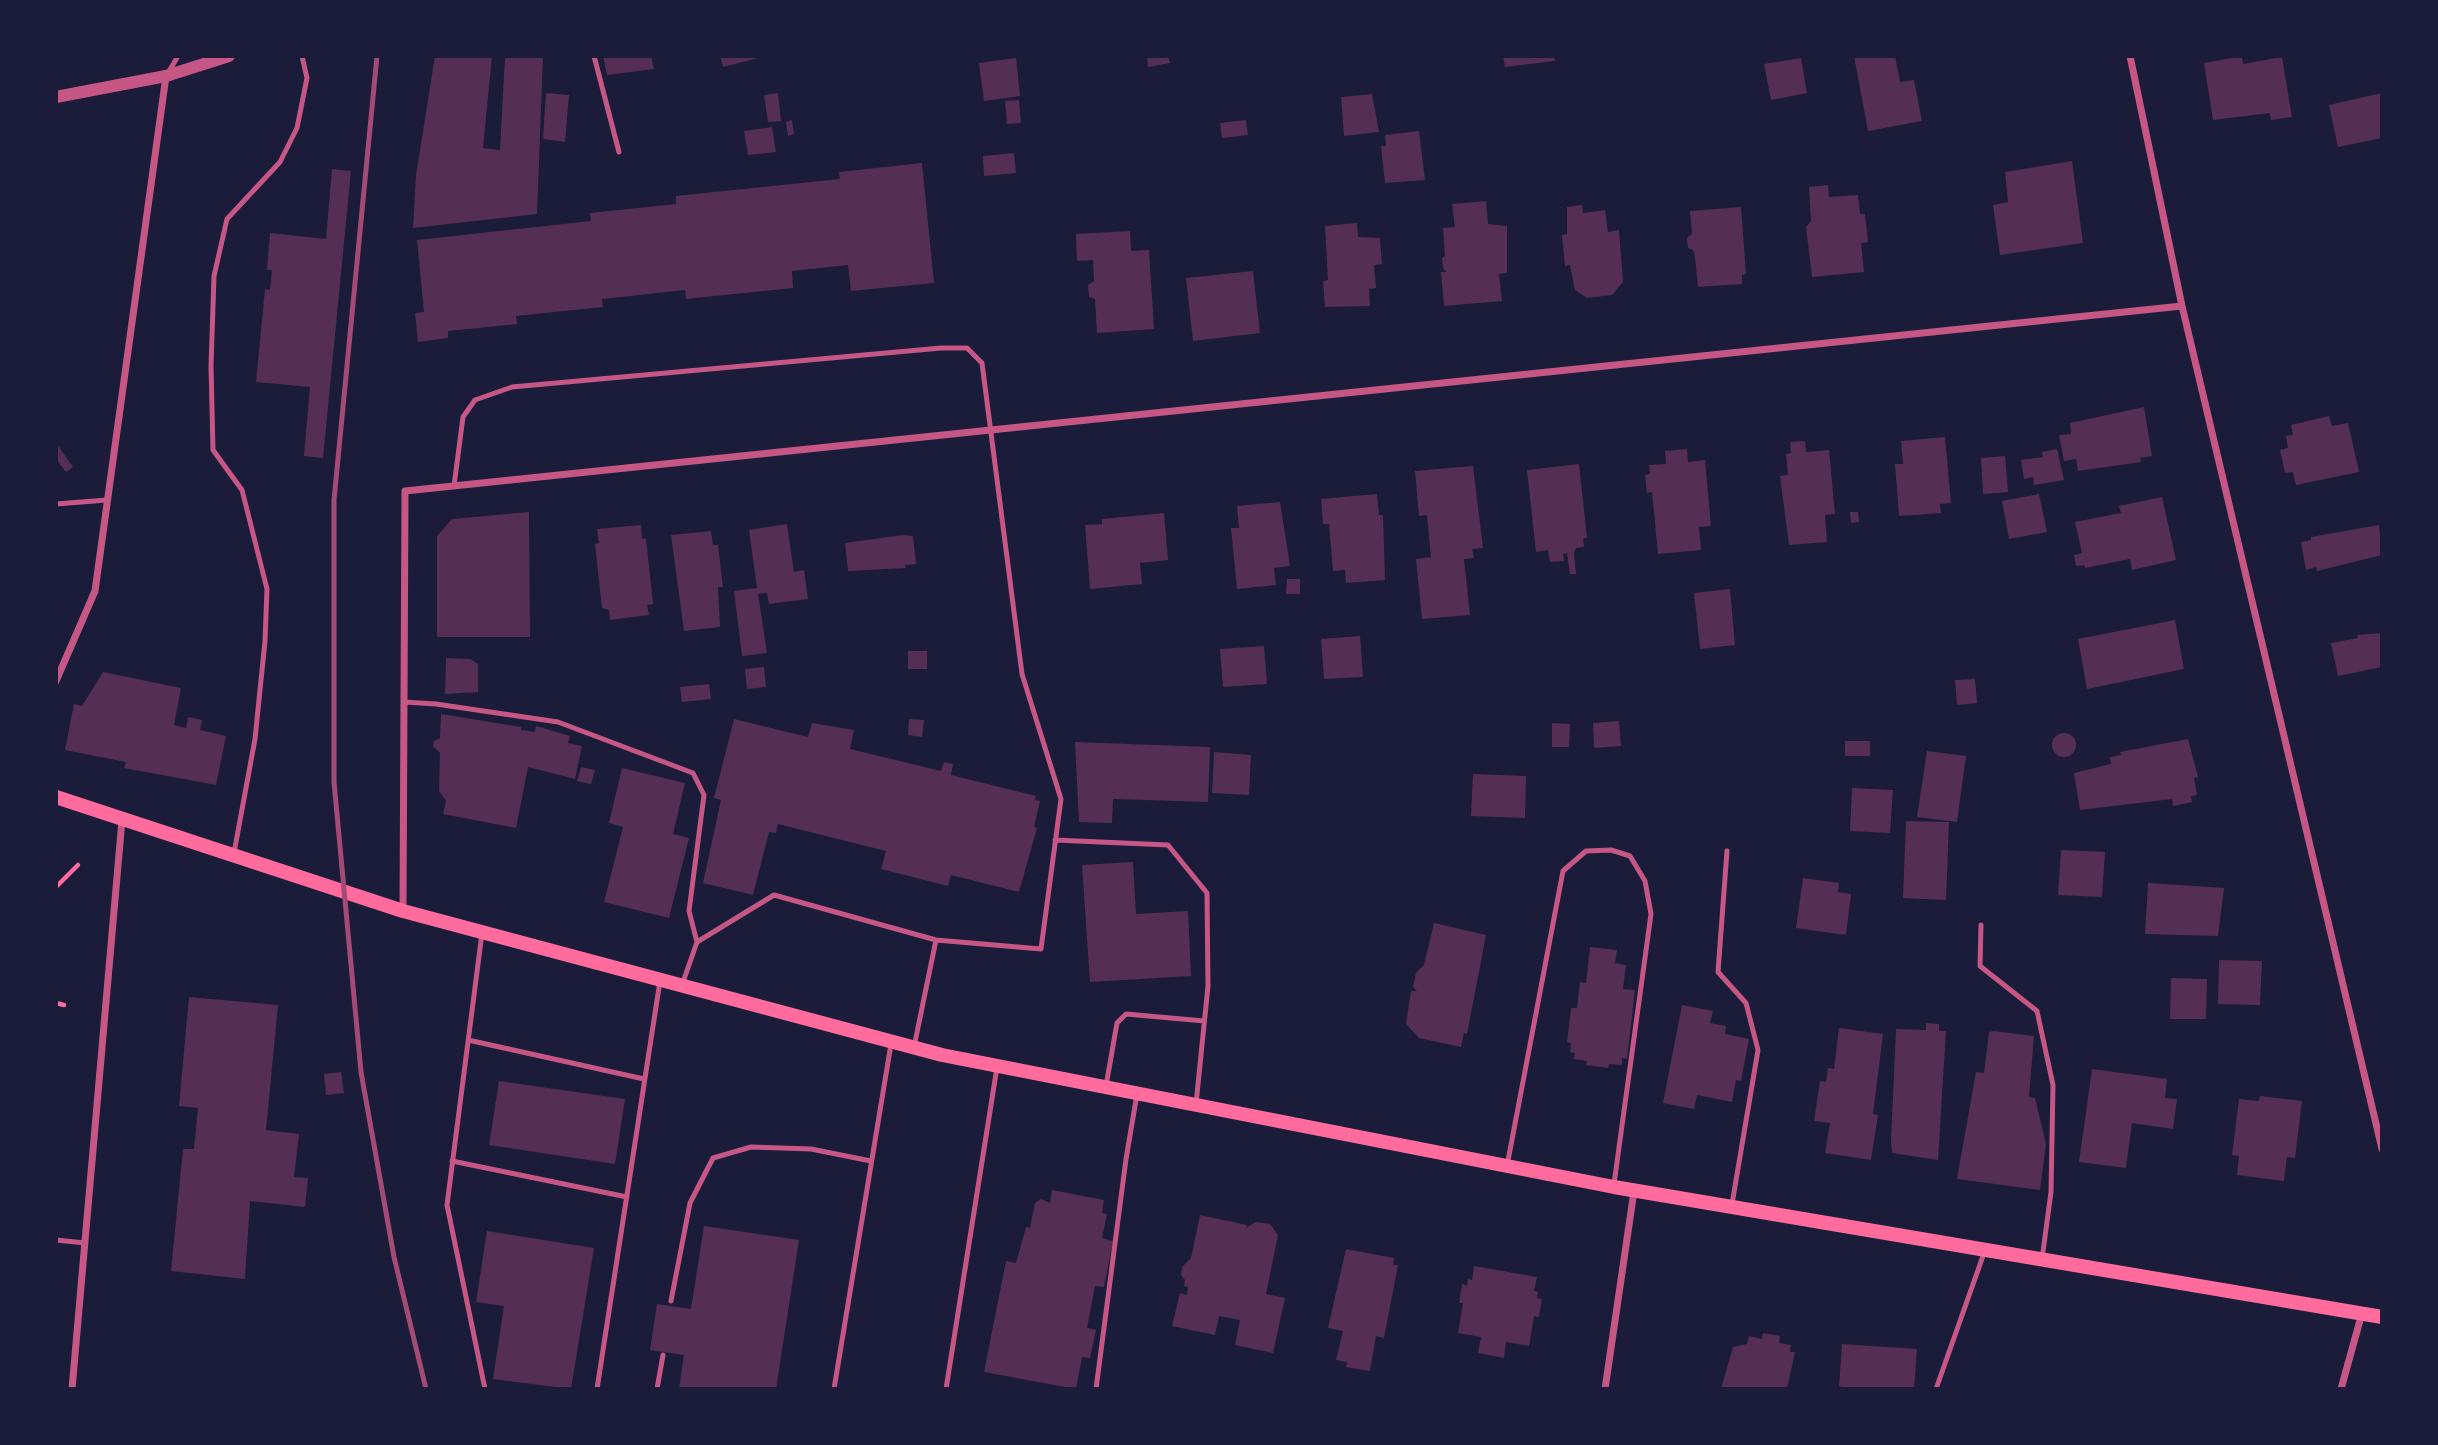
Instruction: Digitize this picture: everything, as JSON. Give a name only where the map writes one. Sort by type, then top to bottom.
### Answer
[{"type":"main road","points":[[56,797],[403,911],[914,1047],[1634,1191],[2382,1317]]},
{"type":"street","points":[[56,97],[166,76],[229,56]]},
{"type":"street","points":[[2130,56],[2182,306],[2382,1149]]},
{"type":"street","points":[[56,681],[95,591],[166,76]]},
{"type":"street","points":[[403,911],[405,491],[2182,306]]},
{"type":"street","points":[[72,1389],[122,820]]},
{"type":"street","points":[[1605,1389],[1634,1191]]},
{"type":"street","points":[[2341,1389],[2362,1313]]},
{"type":"lane","points":[[166,76],[178,56]]},
{"type":"lane","points":[[233,856],[255,739],[265,641],[267,589],[242,490],[213,450],[211,366],[215,276],[227,219],[280,162],[297,128],[307,78],[302,56]]},
{"type":"lane","points":[[594,56],[619,152]]},
{"type":"lane","points":[[454,486],[463,416],[475,400],[512,387],[967,348],[982,363],[993,430],[1022,674],[1061,799],[1041,949],[936,940],[774,895],[696,942]]},
{"type":"lane","points":[[56,504],[107,500]]},
{"type":"lane","points":[[404,702],[436,704],[558,722],[692,773],[704,795],[689,911],[696,942],[681,987]]},
{"type":"lane","points":[[1055,840],[1168,845],[1207,893],[1208,986],[1195,1104]]},
{"type":"lane","points":[[1507,1166],[1563,872],[1586,851],[1611,850],[1630,856],[1646,881],[1651,914],[1614,1187]]},
{"type":"lane","points":[[1727,851],[1718,972],[1746,1003],[1758,1050],[1731,1207]]},
{"type":"lane","points":[[1981,925],[1980,966],[2037,1011],[2053,1085],[2051,1192],[2042,1259]]},
{"type":"lane","points":[[482,933],[447,1205],[485,1389]]},
{"type":"lane","points":[[914,1047],[936,940]]},
{"type":"lane","points":[[597,1389],[660,981]]},
{"type":"lane","points":[[1106,1087],[1117,1023],[1126,1014],[1203,1021]]},
{"type":"lane","points":[[468,1040],[644,1079]]},
{"type":"lane","points":[[834,1389],[891,1041]]},
{"type":"lane","points":[[946,1389],[998,1065]]},
{"type":"lane","points":[[1096,1389],[1126,1159],[1138,1093]]},
{"type":"lane","points":[[671,1301],[690,1203],[713,1158],[751,1146],[811,1149],[871,1161]]},
{"type":"lane","points":[[452,1161],[627,1197]]},
{"type":"lane","points":[[56,1240],[85,1244]]},
{"type":"lane","points":[[1936,1389],[1985,1250]]},
{"type":"lane","points":[[657,1389],[663,1355]]},
{"type":"path","points":[[56,887],[78,866]]},
{"type":"path","points":[[56,1003],[64,1004]]},
{"type":"building","points":[[435,56],[492,56],[483,148],[500,150],[505,56],[543,56],[537,214],[413,228],[416,175]]},
{"type":"building","points":[[603,56],[651,56],[654,69],[607,75]]},
{"type":"building","points":[[720,56],[761,56],[762,57],[723,67]]},
{"type":"building","points":[[1147,56],[1168,56],[1170,63],[1148,67]]},
{"type":"building","points":[[1503,56],[1554,56],[1555,61],[1505,67]]},
{"type":"building","points":[[1854,56],[1895,56],[1900,82],[1914,80],[1922,121],[1868,131]]},
{"type":"building","points":[[2242,56],[2243,64],[2282,57],[2292,117],[2271,120],[2270,113],[2213,120],[2204,63]]},
{"type":"building","points":[[1016,58],[1020,96],[984,101],[979,63]]},
{"type":"building","points":[[1801,58],[1807,93],[1771,100],[1764,64]]},
{"type":"building","points":[[546,93],[569,95],[565,142],[543,139]]},
{"type":"building","points":[[778,93],[781,121],[768,122],[764,95]]},
{"type":"building","points":[[2382,93],[2382,138],[2338,147],[2329,105]]},
{"type":"building","points":[[1372,94],[1379,132],[1344,136],[1341,97]]},
{"type":"building","points":[[1019,100],[1021,123],[1007,124],[1005,101]]},
{"type":"building","points":[[792,120],[794,134],[788,136],[786,122]]},
{"type":"building","points":[[1246,120],[1248,135],[1222,138],[1220,123]]},
{"type":"building","points":[[772,127],[776,152],[748,155],[744,131]]},
{"type":"building","points":[[1419,131],[1425,180],[1385,183],[1381,146],[1386,146],[1385,135]]},
{"type":"building","points":[[1014,153],[1016,173],[984,176],[983,156]]},
{"type":"building","points":[[2072,161],[2083,243],[2000,255],[1993,205],[2008,202],[2005,172]]},
{"type":"building","points":[[922,163],[934,283],[851,291],[848,265],[792,271],[793,288],[686,299],[685,290],[602,299],[603,307],[516,316],[517,324],[448,331],[448,338],[418,342],[415,313],[424,312],[417,240],[591,221],[590,213],[676,204],[676,196],[840,179],[839,172]]},
{"type":"building","points":[[332,169],[351,171],[323,458],[304,456],[310,387],[256,382],[265,289],[270,290],[272,270],[267,270],[270,233],[326,239]]},
{"type":"building","points":[[1828,185],[1829,197],[1858,195],[1860,214],[1865,214],[1868,242],[1861,243],[1864,272],[1812,277],[1806,227],[1811,221],[1809,187]]},
{"type":"building","points":[[1486,201],[1488,224],[1507,226],[1507,273],[1499,274],[1502,301],[1444,306],[1441,272],[1447,272],[1443,268],[1442,258],[1445,256],[1443,228],[1455,227],[1452,204]]},
{"type":"building","points":[[1582,205],[1583,213],[1605,210],[1608,232],[1619,230],[1623,282],[1612,295],[1587,298],[1575,290],[1570,265],[1565,266],[1562,235],[1567,234],[1567,207]]},
{"type":"building","points":[[1741,207],[1746,274],[1742,275],[1742,284],[1698,287],[1695,257],[1693,250],[1688,248],[1687,238],[1692,234],[1690,211]]},
{"type":"building","points":[[1357,223],[1358,237],[1380,238],[1382,264],[1374,265],[1376,288],[1369,289],[1370,306],[1325,307],[1323,281],[1328,280],[1325,226]]},
{"type":"building","points":[[1130,231],[1131,251],[1149,250],[1154,329],[1097,333],[1095,299],[1089,297],[1088,285],[1094,281],[1093,260],[1077,261],[1076,234]]},
{"type":"building","points":[[1253,271],[1260,333],[1193,341],[1186,278]]},
{"type":"building","points":[[2144,407],[2152,456],[2140,458],[2141,462],[2078,471],[2076,459],[2064,461],[2059,435],[2071,434],[2070,423]]},
{"type":"building","points":[[2329,416],[2332,426],[2348,423],[2359,472],[2296,485],[2293,472],[2285,473],[2280,450],[2288,448],[2286,436],[2293,435],[2291,425]]},
{"type":"building","points":[[1945,437],[1951,503],[1940,504],[1941,513],[1899,516],[1895,464],[1903,464],[1901,441]]},
{"type":"building","points":[[1805,441],[1806,452],[1829,450],[1835,514],[1825,515],[1827,542],[1789,545],[1780,476],[1788,475],[1786,454],[1791,453],[1790,442]]},
{"type":"building","points":[[56,443],[73,467],[66,472],[56,459]]},
{"type":"building","points":[[1687,449],[1688,462],[1705,460],[1711,526],[1699,527],[1701,550],[1658,554],[1652,492],[1647,493],[1645,475],[1650,474],[1649,465],[1666,464],[1665,451]]},
{"type":"building","points":[[2057,449],[2064,480],[2034,485],[2033,477],[2024,479],[2021,460],[2043,457],[2042,452]]},
{"type":"building","points":[[2005,456],[2008,492],[1983,494],[1981,458]]},
{"type":"building","points":[[1579,464],[1587,538],[1583,538],[1584,547],[1576,548],[1576,574],[1570,574],[1567,553],[1563,554],[1564,561],[1550,562],[1548,550],[1536,552],[1527,470]]},
{"type":"building","points":[[1473,466],[1483,548],[1472,549],[1474,558],[1464,559],[1470,615],[1422,619],[1416,559],[1431,557],[1427,515],[1419,516],[1415,471]]},
{"type":"building","points":[[1377,494],[1379,515],[1383,515],[1385,580],[1346,583],[1345,570],[1333,571],[1329,524],[1323,524],[1321,499]]},
{"type":"building","points":[[2039,494],[2047,532],[2009,539],[2002,501]]},
{"type":"building","points":[[2162,497],[2176,560],[2132,570],[2130,559],[2085,568],[2084,565],[2076,566],[2074,555],[2082,553],[2075,522],[2121,513],[2119,506]]},
{"type":"building","points":[[1280,502],[1290,566],[1274,568],[1276,585],[1237,589],[1231,528],[1239,528],[1237,506]]},
{"type":"building","points":[[529,512],[530,637],[437,637],[437,536],[452,519]]},
{"type":"building","points":[[1850,512],[1858,512],[1859,522],[1851,523]]},
{"type":"building","points":[[1164,513],[1168,560],[1140,563],[1142,584],[1090,589],[1085,525],[1102,524],[1102,519]]},
{"type":"building","points":[[787,524],[794,572],[804,570],[808,599],[769,604],[767,593],[758,594],[767,653],[742,656],[734,591],[757,588],[749,530]]},
{"type":"building","points":[[641,525],[642,539],[646,538],[653,604],[647,605],[649,615],[610,620],[609,610],[602,608],[595,544],[599,543],[597,529]]},
{"type":"building","points":[[2379,525],[2382,555],[2317,571],[2316,567],[2306,570],[2301,542],[2311,540],[2311,537]]},
{"type":"building","points":[[711,531],[713,545],[718,545],[723,587],[718,587],[720,627],[684,631],[671,535]]},
{"type":"building","points":[[913,536],[916,564],[905,565],[906,568],[848,571],[845,543]]},
{"type":"building","points":[[1287,579],[1300,579],[1300,594],[1286,594]]},
{"type":"building","points":[[1730,589],[1735,645],[1700,649],[1694,593]]},
{"type":"building","points":[[2175,620],[2184,669],[2087,689],[2078,639]]},
{"type":"building","points":[[2382,633],[2382,667],[2338,676],[2331,643],[2358,638],[2357,635]]},
{"type":"building","points":[[1360,636],[1363,677],[1324,679],[1321,639]]},
{"type":"building","points":[[1264,646],[1267,684],[1223,687],[1220,649]]},
{"type":"building","points":[[908,651],[927,651],[927,669],[908,669]]},
{"type":"building","points":[[446,658],[470,659],[478,664],[478,692],[445,694]]},
{"type":"building","points":[[764,667],[766,687],[747,689],[745,669]]},
{"type":"building","points":[[103,672],[181,688],[174,725],[186,728],[188,717],[202,720],[200,730],[226,736],[216,785],[124,768],[126,762],[65,750],[74,704],[82,706]]},
{"type":"building","points":[[1975,679],[1977,703],[1957,705],[1955,680]]},
{"type":"building","points":[[709,684],[711,699],[682,702],[680,687]]},
{"type":"building","points":[[441,714],[521,727],[521,730],[535,732],[536,726],[570,736],[568,743],[582,746],[575,779],[528,767],[516,828],[443,814],[446,801],[439,791],[440,753],[433,746],[434,741],[440,738]]},
{"type":"building","points":[[734,719],[808,737],[812,723],[854,730],[850,749],[941,771],[944,762],[953,764],[951,775],[1036,796],[1035,800],[1040,801],[1034,827],[1037,828],[1019,892],[951,875],[948,886],[881,869],[886,851],[778,824],[776,833],[769,832],[753,895],[703,883],[721,800],[714,798]]},
{"type":"building","points":[[909,719],[924,720],[922,737],[908,735]]},
{"type":"building","points":[[1619,721],[1621,746],[1594,748],[1593,723]]},
{"type":"building","points":[[1552,723],[1570,724],[1569,747],[1552,747]]},
{"type":"building","points":[[2064,733],[2072,737],[2076,745],[2072,753],[2064,757],[2056,753],[2052,745],[2056,737]]},
{"type":"building","points":[[2188,739],[2198,777],[2194,778],[2197,795],[2191,796],[2192,802],[2173,806],[2172,799],[2080,810],[2074,773],[2111,764],[2110,757],[2121,755],[2120,752]]},
{"type":"building","points":[[1845,741],[1870,741],[1870,756],[1845,756]]},
{"type":"building","points":[[1075,742],[1210,747],[1208,802],[1113,799],[1112,823],[1079,822]]},
{"type":"building","points":[[1927,751],[1966,756],[1957,822],[1917,817]]},
{"type":"building","points":[[1214,752],[1251,755],[1249,795],[1212,793]]},
{"type":"building","points":[[581,767],[595,770],[591,784],[577,781]]},
{"type":"building","points":[[622,768],[685,783],[673,834],[689,838],[669,918],[604,902],[623,827],[609,823]]},
{"type":"building","points":[[1473,774],[1526,776],[1525,818],[1471,816]]},
{"type":"building","points":[[1852,788],[1893,790],[1890,833],[1850,831]]},
{"type":"building","points":[[1906,821],[1949,822],[1946,900],[1903,898]]},
{"type":"building","points":[[2061,850],[2105,852],[2102,897],[2058,895]]},
{"type":"building","points":[[1133,862],[1136,914],[1188,911],[1191,976],[1090,982],[1082,865]]},
{"type":"building","points":[[1803,878],[1839,883],[1838,892],[1851,894],[1846,935],[1796,928]]},
{"type":"building","points":[[2148,883],[2224,888],[2218,936],[2145,934]]},
{"type":"building","points":[[1434,923],[1486,935],[1467,1034],[1464,1033],[1461,1047],[1419,1038],[1406,1024],[1411,991],[1417,991],[1413,987],[1416,973],[1424,965]]},
{"type":"building","points":[[1590,947],[1617,950],[1615,963],[1626,965],[1623,989],[1635,990],[1627,1059],[1622,1058],[1622,1065],[1609,1064],[1608,1068],[1586,1065],[1587,1061],[1574,1059],[1575,1053],[1570,1052],[1571,1043],[1567,1042],[1571,1008],[1577,1008],[1580,982],[1586,983]]},
{"type":"building","points":[[2219,960],[2262,961],[2260,1005],[2218,1004]]},
{"type":"building","points":[[2171,978],[2207,979],[2206,1019],[2170,1019]]},
{"type":"building","points":[[189,997],[278,1005],[266,1130],[299,1134],[294,1177],[308,1178],[305,1207],[250,1201],[245,1279],[171,1271],[183,1149],[194,1149],[198,1108],[179,1106]]},
{"type":"building","points":[[1682,1005],[1713,1011],[1710,1023],[1726,1026],[1725,1034],[1749,1039],[1741,1081],[1736,1080],[1732,1102],[1697,1095],[1694,1109],[1663,1103]]},
{"type":"building","points":[[1926,1023],[1939,1024],[1939,1031],[1946,1031],[1938,1160],[1892,1153],[1896,1029],[1926,1030]]},
{"type":"building","points":[[1839,1028],[1883,1034],[1873,1114],[1878,1115],[1871,1160],[1825,1153],[1830,1123],[1814,1121],[1820,1081],[1826,1082],[1828,1068],[1834,1069]]},
{"type":"building","points":[[1989,1032],[2034,1036],[2029,1097],[2035,1098],[2046,1144],[2040,1190],[1957,1179],[1976,1072],[1984,1073]]},
{"type":"building","points":[[2092,1069],[2167,1079],[2165,1098],[2177,1099],[2173,1129],[2132,1123],[2126,1168],[2079,1162]]},
{"type":"building","points":[[341,1072],[344,1093],[326,1095],[324,1074]]},
{"type":"building","points":[[499,1081],[625,1099],[615,1164],[489,1145]]},
{"type":"building","points":[[2260,1096],[2302,1101],[2295,1158],[2287,1157],[2284,1181],[2237,1175],[2239,1156],[2232,1155],[2239,1099],[2259,1101]]},
{"type":"building","points":[[1052,1190],[1104,1200],[1102,1213],[1107,1214],[1102,1238],[1113,1241],[1104,1287],[1095,1286],[1087,1328],[1096,1330],[1090,1358],[1082,1357],[1076,1389],[984,1372],[1006,1261],[1016,1263],[1026,1227],[1030,1228],[1035,1203],[1041,1199],[1050,1203]]},
{"type":"building","points":[[1200,1215],[1247,1225],[1246,1228],[1256,1222],[1270,1224],[1278,1235],[1266,1294],[1285,1298],[1273,1353],[1235,1345],[1240,1320],[1219,1316],[1215,1335],[1172,1326],[1180,1293],[1187,1295],[1188,1287],[1184,1286],[1185,1280],[1181,1275],[1182,1267],[1191,1258]]},
{"type":"building","points":[[704,1226],[799,1240],[776,1389],[679,1389],[684,1355],[650,1350],[657,1304],[691,1309]]},
{"type":"building","points":[[487,1231],[594,1248],[571,1389],[493,1379],[504,1306],[476,1302]]},
{"type":"building","points":[[1346,1249],[1394,1258],[1393,1265],[1398,1265],[1384,1338],[1376,1336],[1370,1371],[1346,1367],[1347,1362],[1336,1360],[1343,1331],[1328,1328]]},
{"type":"building","points":[[1474,1266],[1537,1277],[1534,1291],[1538,1292],[1537,1298],[1542,1299],[1539,1317],[1534,1316],[1529,1346],[1506,1342],[1504,1358],[1478,1353],[1481,1337],[1458,1333],[1463,1303],[1459,1303],[1462,1284],[1467,1286],[1468,1279],[1472,1280]]},
{"type":"building","points":[[1763,1333],[1780,1336],[1779,1343],[1791,1345],[1790,1352],[1795,1352],[1787,1389],[1721,1389],[1733,1347],[1747,1344],[1749,1336],[1762,1339]]},
{"type":"building","points":[[1842,1344],[1917,1349],[1914,1389],[1849,1389],[1839,1386]]},
{"type":"railway","points":[[377,56],[334,500],[334,782],[361,1072],[394,1257],[426,1389]]}]
